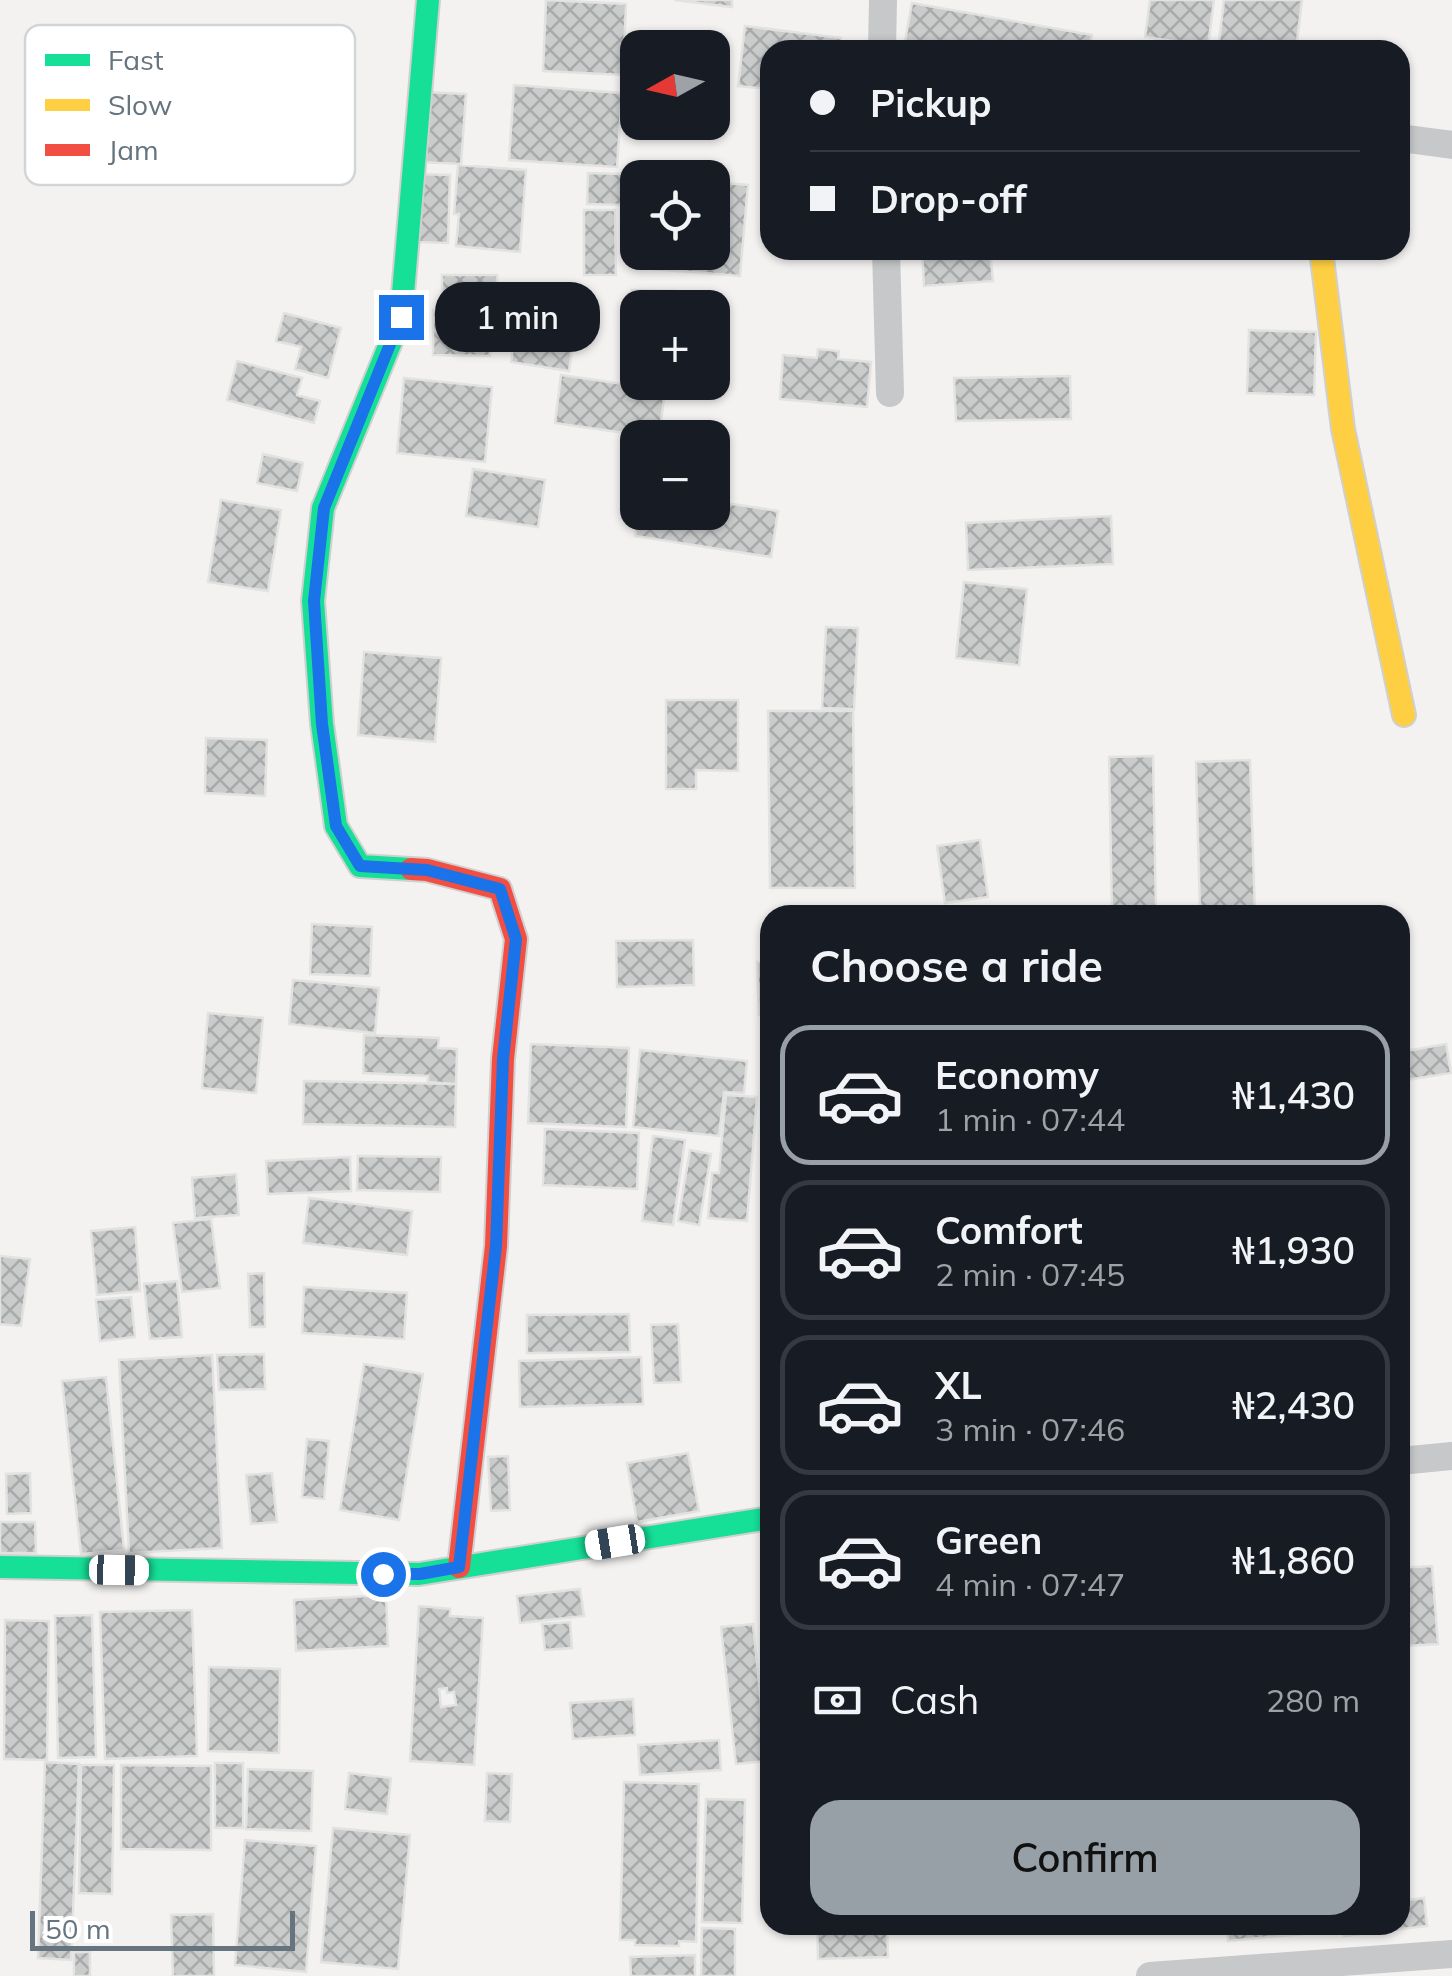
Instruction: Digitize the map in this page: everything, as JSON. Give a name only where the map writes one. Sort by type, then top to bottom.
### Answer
[{"type":"street","points":[[428,0],[401,317],[324,508],[314,601],[322,724],[336,826],[360,866],[427,870],[500,889],[516,939],[503,1059],[496,1246],[459,1567]]},
{"type":"street","points":[[882,40],[883,0]]},
{"type":"street","points":[[1410,139],[1452,144]]},
{"type":"street","points":[[886,260],[890,393]]},
{"type":"street","points":[[1322,260],[1343,429],[1404,715]]},
{"type":"street","points":[[1410,1460],[1452,1456]]},
{"type":"street","points":[[0,1567],[420,1574],[760,1520]]},
{"type":"street","points":[[1150,1976],[1452,1954]]},
{"type":"building","points":[[546,0],[626,4],[625,30],[620,30],[620,75],[543,71]]},
{"type":"building","points":[[674,0],[732,0],[732,7]]},
{"type":"building","points":[[1150,0],[1214,0],[1209,40],[1145,37]]},
{"type":"building","points":[[1224,0],[1302,0],[1297,40],[1219,40]]},
{"type":"building","points":[[912,3],[1092,35],[1091,40],[905,40]]},
{"type":"building","points":[[745,26],[841,38],[760,40],[760,88],[738,86]]},
{"type":"building","points":[[514,85],[620,93],[617,167],[509,160]]},
{"type":"building","points":[[424,92],[466,94],[461,164],[420,162]]},
{"type":"building","points":[[458,165],[526,170],[520,252],[456,246]]},
{"type":"building","points":[[588,173],[620,174],[620,205],[587,204]]},
{"type":"building","points":[[419,174],[450,175],[448,243],[417,242]]},
{"type":"building","points":[[730,184],[748,185],[740,276],[665,270],[730,270]]},
{"type":"building","points":[[584,210],[615,210],[616,275],[584,275]]},
{"type":"building","points":[[923,260],[991,260],[993,281],[924,286]]},
{"type":"building","points":[[442,275],[497,275],[497,306],[442,305]]},
{"type":"building","points":[[433,310],[490,310],[490,356],[433,355]]},
{"type":"building","points":[[284,313],[341,328],[328,378],[295,369],[301,347],[276,341]]},
{"type":"building","points":[[517,319],[575,328],[569,371],[511,362]]},
{"type":"building","points":[[1249,330],[1316,332],[1314,395],[1247,393]]},
{"type":"building","points":[[818,349],[839,351],[838,359],[871,362],[867,407],[780,399],[783,355],[817,358]]},
{"type":"building","points":[[237,361],[302,378],[297,395],[320,401],[314,423],[227,400]]},
{"type":"building","points":[[561,375],[620,384],[620,400],[664,400],[661,420],[620,420],[620,432],[555,423]]},
{"type":"building","points":[[1070,376],[1071,419],[956,421],[954,378]]},
{"type":"building","points":[[404,378],[492,387],[485,462],[397,453]]},
{"type":"building","points":[[263,454],[303,463],[297,491],[257,483]]},
{"type":"building","points":[[473,469],[545,480],[538,527],[466,516]]},
{"type":"building","points":[[221,500],[281,510],[268,591],[208,582]]},
{"type":"building","points":[[730,504],[778,511],[771,557],[635,536],[636,530],[730,530]]},
{"type":"building","points":[[1111,516],[1113,564],[968,570],[966,523]]},
{"type":"building","points":[[964,582],[1027,589],[1019,665],[956,658]]},
{"type":"building","points":[[826,627],[858,628],[854,709],[822,708]]},
{"type":"building","points":[[364,652],[441,658],[435,742],[358,735]]},
{"type":"building","points":[[666,700],[738,700],[738,771],[696,770],[696,789],[666,789]]},
{"type":"building","points":[[768,711],[853,711],[855,888],[770,888]]},
{"type":"building","points":[[206,738],[267,740],[265,796],[205,793]]},
{"type":"building","points":[[1153,756],[1156,905],[1112,905],[1109,757]]},
{"type":"building","points":[[1250,760],[1255,905],[1200,905],[1196,762]]},
{"type":"building","points":[[980,840],[988,897],[945,903],[937,846]]},
{"type":"building","points":[[312,924],[372,927],[370,976],[310,974]]},
{"type":"building","points":[[693,940],[694,985],[617,987],[616,941]]},
{"type":"building","points":[[757,962],[760,962],[759,1015]]},
{"type":"building","points":[[293,980],[379,988],[375,1033],[289,1024]]},
{"type":"building","points":[[208,1013],[263,1018],[256,1093],[202,1088]]},
{"type":"building","points":[[364,1035],[439,1038],[438,1048],[457,1049],[456,1084],[428,1082],[428,1076],[363,1073]]},
{"type":"building","points":[[531,1044],[629,1048],[626,1127],[528,1123]]},
{"type":"building","points":[[1446,1044],[1451,1073],[1410,1079],[1410,1050]]},
{"type":"building","points":[[640,1050],[747,1061],[744,1093],[724,1092],[719,1136],[633,1127]]},
{"type":"building","points":[[304,1081],[456,1084],[455,1127],[303,1124]]},
{"type":"building","points":[[726,1095],[757,1097],[747,1221],[708,1218],[712,1173],[719,1173]]},
{"type":"building","points":[[545,1129],[639,1133],[637,1189],[543,1185]]},
{"type":"building","points":[[653,1136],[685,1140],[673,1225],[642,1221]]},
{"type":"building","points":[[690,1150],[711,1154],[699,1225],[678,1221]]},
{"type":"building","points":[[358,1156],[441,1157],[440,1192],[357,1190]]},
{"type":"building","points":[[350,1157],[351,1191],[268,1194],[266,1161]]},
{"type":"building","points":[[236,1174],[239,1215],[195,1218],[192,1178]]},
{"type":"building","points":[[309,1198],[412,1211],[407,1255],[303,1243]]},
{"type":"building","points":[[211,1219],[220,1288],[182,1292],[173,1223]]},
{"type":"building","points":[[135,1227],[140,1291],[97,1295],[91,1231]]},
{"type":"building","points":[[0,1256],[30,1259],[21,1326],[0,1324]]},
{"type":"building","points":[[264,1273],[265,1327],[250,1327],[248,1274]]},
{"type":"building","points":[[177,1281],[182,1337],[150,1339],[144,1284]]},
{"type":"building","points":[[304,1287],[407,1293],[404,1339],[302,1333]]},
{"type":"building","points":[[131,1297],[135,1337],[100,1341],[96,1300]]},
{"type":"building","points":[[629,1314],[630,1352],[527,1353],[527,1315]]},
{"type":"building","points":[[678,1324],[681,1382],[654,1383],[651,1325]]},
{"type":"building","points":[[264,1354],[265,1389],[219,1390],[217,1355]]},
{"type":"building","points":[[212,1355],[222,1548],[129,1553],[119,1360]]},
{"type":"building","points":[[641,1357],[643,1404],[520,1407],[519,1361]]},
{"type":"building","points":[[364,1364],[423,1374],[399,1520],[340,1510]]},
{"type":"building","points":[[106,1377],[124,1550],[81,1554],[62,1381]]},
{"type":"building","points":[[307,1439],[329,1441],[324,1499],[302,1497]]},
{"type":"building","points":[[688,1453],[699,1511],[637,1522],[627,1463]]},
{"type":"building","points":[[508,1456],[510,1510],[491,1511],[488,1457]]},
{"type":"building","points":[[30,1473],[31,1513],[7,1514],[6,1474]]},
{"type":"building","points":[[272,1473],[277,1522],[251,1524],[246,1475]]},
{"type":"building","points":[[0,1522],[35,1522],[36,1553],[0,1553]]},
{"type":"building","points":[[1432,1566],[1438,1644],[1410,1646],[1410,1567]]},
{"type":"building","points":[[580,1589],[584,1616],[520,1623],[517,1596]]},
{"type":"building","points":[[386,1595],[388,1646],[296,1651],[294,1600]]},
{"type":"building","points":[[419,1606],[450,1609],[450,1616],[483,1618],[474,1765],[410,1761]],"holes":[[[447,1688],[447,1693],[454,1692],[456,1705],[441,1707],[439,1689]]]},
{"type":"building","points":[[192,1610],[197,1756],[105,1759],[100,1612]]},
{"type":"building","points":[[92,1615],[96,1757],[58,1758],[55,1616]]},
{"type":"building","points":[[5,1620],[49,1621],[47,1760],[4,1759]]},
{"type":"building","points":[[570,1622],[572,1648],[545,1650],[542,1624]]},
{"type":"building","points":[[753,1624],[760,1692],[760,1762],[736,1764],[721,1627]]},
{"type":"building","points":[[209,1667],[280,1669],[279,1753],[208,1751]]},
{"type":"building","points":[[633,1699],[635,1735],[573,1739],[570,1703]]},
{"type":"building","points":[[719,1740],[721,1770],[640,1775],[638,1745]]},
{"type":"building","points":[[45,1762],[79,1764],[71,1960],[38,1958]]},
{"type":"building","points":[[215,1763],[243,1763],[243,1828],[215,1828]]},
{"type":"building","points":[[81,1765],[114,1765],[112,1894],[79,1893]]},
{"type":"building","points":[[121,1765],[211,1766],[211,1850],[121,1849]]},
{"type":"building","points":[[248,1769],[313,1771],[311,1831],[246,1829]]},
{"type":"building","points":[[349,1773],[391,1778],[387,1814],[345,1809]]},
{"type":"building","points":[[487,1773],[512,1774],[510,1822],[485,1821]]},
{"type":"building","points":[[624,1782],[699,1784],[696,1942],[679,1941],[679,1946],[635,1945],[635,1940],[620,1940]]},
{"type":"building","points":[[706,1799],[745,1800],[742,1923],[702,1922]]},
{"type":"building","points":[[333,1828],[410,1835],[398,1969],[321,1962]]},
{"type":"building","points":[[245,1840],[316,1846],[306,1972],[235,1965]]},
{"type":"building","points":[[1424,1898],[1427,1926],[1410,1928],[1410,1900]]},
{"type":"building","points":[[213,1914],[214,1976],[173,1976],[171,1915]]},
{"type":"building","points":[[702,1928],[735,1929],[735,1976],[701,1976]]},
{"type":"building","points":[[817,1935],[887,1935],[888,1957],[818,1959]]},
{"type":"building","points":[[1228,1935],[1292,1935],[1228,1941]]},
{"type":"building","points":[[74,1952],[90,1952],[90,1976],[74,1976]]},
{"type":"building","points":[[695,1955],[695,1976],[631,1976],[630,1957]]},
{"type":"traffic: fast","points":[[411,869],[360,866],[336,826],[322,724],[313,601],[323,508],[401,317],[428,0]]},
{"type":"traffic: fast","points":[[0,1567],[419,1574],[760,1520]]},
{"type":"traffic: slow","points":[[1322,260],[1343,429],[1404,715]]},
{"type":"traffic: jam","points":[[411,869],[500,889],[516,939],[503,1059],[496,1246],[459,1567]]},
{"type":"route","points":[[383,1574],[420,1574],[459,1567],[496,1246],[503,1059],[516,939],[500,889],[427,870],[360,866],[336,826],[322,724],[314,601],[324,508],[401,317]]}]
